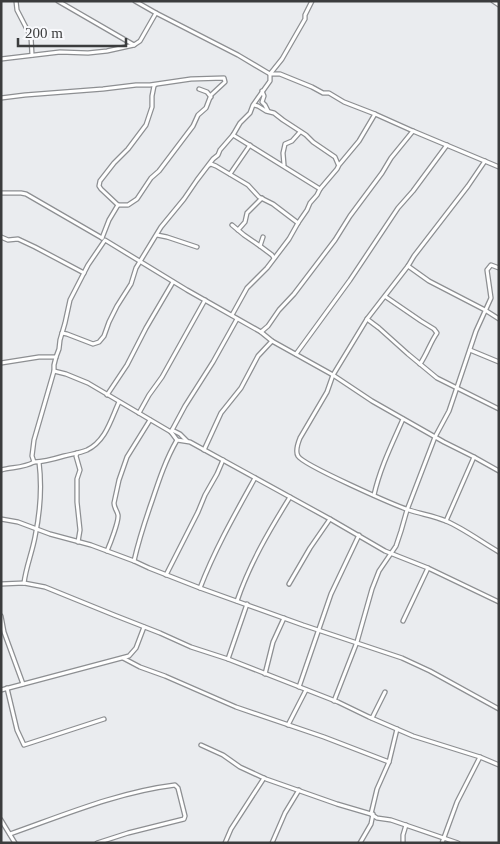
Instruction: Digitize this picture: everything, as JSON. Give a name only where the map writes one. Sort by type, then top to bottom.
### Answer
[{"type":"street","points":[[16,1],[17,10],[30,36],[32,55]]},
{"type":"street","points":[[58,1],[134,46]]},
{"type":"street","points":[[135,1],[226,48],[270,74],[280,74],[312,87],[498,167]]},
{"type":"street","points":[[62,333],[93,344],[99,342],[106,333],[117,306],[129,288],[136,268],[161,227],[208,165],[218,155],[240,123],[250,113],[253,105],[270,81],[270,74],[282,59],[306,19],[312,1]]},
{"type":"street","points":[[493,1],[499,5]]},
{"type":"street","points":[[1,59],[60,52],[88,53],[134,46],[140,41],[156,13]]},
{"type":"street","points":[[1,98],[103,90],[191,79],[224,78],[225,82],[211,97],[206,108],[198,115],[193,126],[136,199],[128,205],[118,205],[101,189],[99,184],[146,125],[152,107],[154,86],[156,84]]},
{"type":"street","points":[[199,89],[207,92],[211,97]]},
{"type":"street","points":[[262,91],[264,96],[262,102],[268,112]]},
{"type":"street","points":[[253,105],[255,104],[268,112],[274,113],[306,135],[335,157],[339,165]]},
{"type":"street","points":[[232,315],[247,288],[267,268],[289,239],[310,203],[358,141],[375,114]]},
{"type":"street","points":[[261,332],[268,326],[322,257],[391,158],[413,131]]},
{"type":"street","points":[[285,167],[283,153],[285,144],[292,141],[300,132]]},
{"type":"street","points":[[233,135],[320,189]]},
{"type":"street","points":[[230,174],[250,145]]},
{"type":"street","points":[[296,354],[350,280],[398,208],[447,145]]},
{"type":"street","points":[[485,161],[367,319],[333,375],[328,392],[300,438],[297,446],[297,456],[407,510],[446,521],[499,552]]},
{"type":"street","points":[[208,165],[212,164],[248,185],[257,195],[273,204],[298,223]]},
{"type":"street","points":[[1,193],[26,194],[333,375],[372,401],[499,471]]},
{"type":"street","points":[[238,230],[245,222],[247,213],[262,198]]},
{"type":"street","points":[[34,462],[32,459],[34,440],[54,371],[70,300],[103,239],[109,220],[118,205]]},
{"type":"street","points":[[232,225],[272,255],[274,259]]},
{"type":"street","points":[[156,236],[162,236],[197,247]]},
{"type":"street","points":[[1,237],[11,240],[18,239],[35,246],[84,273]]},
{"type":"street","points":[[260,246],[263,237]]},
{"type":"street","points":[[334,701],[357,642],[372,589],[379,571],[396,546],[407,510],[435,437],[448,412],[476,331],[490,298],[487,270],[491,265],[499,268]]},
{"type":"street","points":[[408,266],[430,281],[499,319]]},
{"type":"street","points":[[107,395],[127,365],[173,282]]},
{"type":"street","points":[[386,296],[438,333],[431,342],[420,364]]},
{"type":"street","points":[[139,414],[148,395],[162,377],[205,300]]},
{"type":"street","points":[[171,431],[237,319]]},
{"type":"street","points":[[367,319],[437,378],[499,409]]},
{"type":"street","points":[[204,450],[221,413],[241,388],[258,356],[272,340]]},
{"type":"street","points":[[470,350],[499,362]]},
{"type":"street","points":[[1,363],[38,357],[56,357]]},
{"type":"street","points":[[54,371],[88,383],[139,414],[180,434],[187,441],[359,535],[384,551],[428,568],[499,602]]},
{"type":"street","points":[[1,470],[10,467],[27,466],[34,462],[90,449],[103,436],[119,402]]},
{"type":"street","points":[[374,495],[386,458],[404,419]]},
{"type":"street","points":[[107,552],[118,519],[114,503],[127,457],[150,420]]},
{"type":"street","points":[[171,431],[177,440]]},
{"type":"street","points":[[177,440],[187,441]]},
{"type":"street","points":[[134,560],[141,530],[167,458],[177,440]]},
{"type":"street","points":[[77,453],[76,456],[80,470],[77,479],[80,530],[78,542]]},
{"type":"street","points":[[446,521],[474,457]]},
{"type":"street","points":[[166,575],[223,460]]},
{"type":"street","points":[[24,583],[25,570],[37,528],[40,487],[39,462]]},
{"type":"street","points":[[200,588],[230,522],[255,478]]},
{"type":"street","points":[[237,601],[245,578],[258,552],[290,498]]},
{"type":"street","points":[[1,519],[18,522],[134,560],[149,568],[200,588],[394,655],[499,709]]},
{"type":"street","points":[[289,584],[330,519]]},
{"type":"street","points":[[299,687],[331,594],[359,535]]},
{"type":"street","points":[[403,621],[428,568]]},
{"type":"street","points":[[1,584],[24,583],[45,587],[144,626],[191,647],[228,658],[334,701],[413,736],[480,757],[499,765]]},
{"type":"street","points":[[228,658],[246,604]]},
{"type":"street","points":[[1,616],[4,632],[23,684]]},
{"type":"street","points":[[265,674],[273,642],[284,618]]},
{"type":"street","points":[[1,690],[130,656],[144,626]]},
{"type":"street","points":[[124,658],[140,667],[236,707],[388,762]]},
{"type":"street","points":[[7,688],[17,730],[24,744],[104,719]]},
{"type":"street","points":[[288,725],[306,690]]},
{"type":"street","points":[[372,718],[385,692]]},
{"type":"street","points":[[360,843],[371,824],[377,790],[388,762],[397,729]]},
{"type":"street","points":[[201,745],[264,778],[337,804],[372,814],[377,818],[391,820],[458,843]]},
{"type":"street","points":[[442,843],[457,802],[480,757]]},
{"type":"street","points":[[225,843],[231,829],[264,778]]},
{"type":"street","points":[[10,834],[120,796],[158,787],[175,785],[178,788],[185,816],[184,819],[97,843]]},
{"type":"street","points":[[272,843],[285,813],[299,790]]},
{"type":"street","points":[[1,820],[15,843]]},
{"type":"street","points":[[403,843],[406,826]]}]
